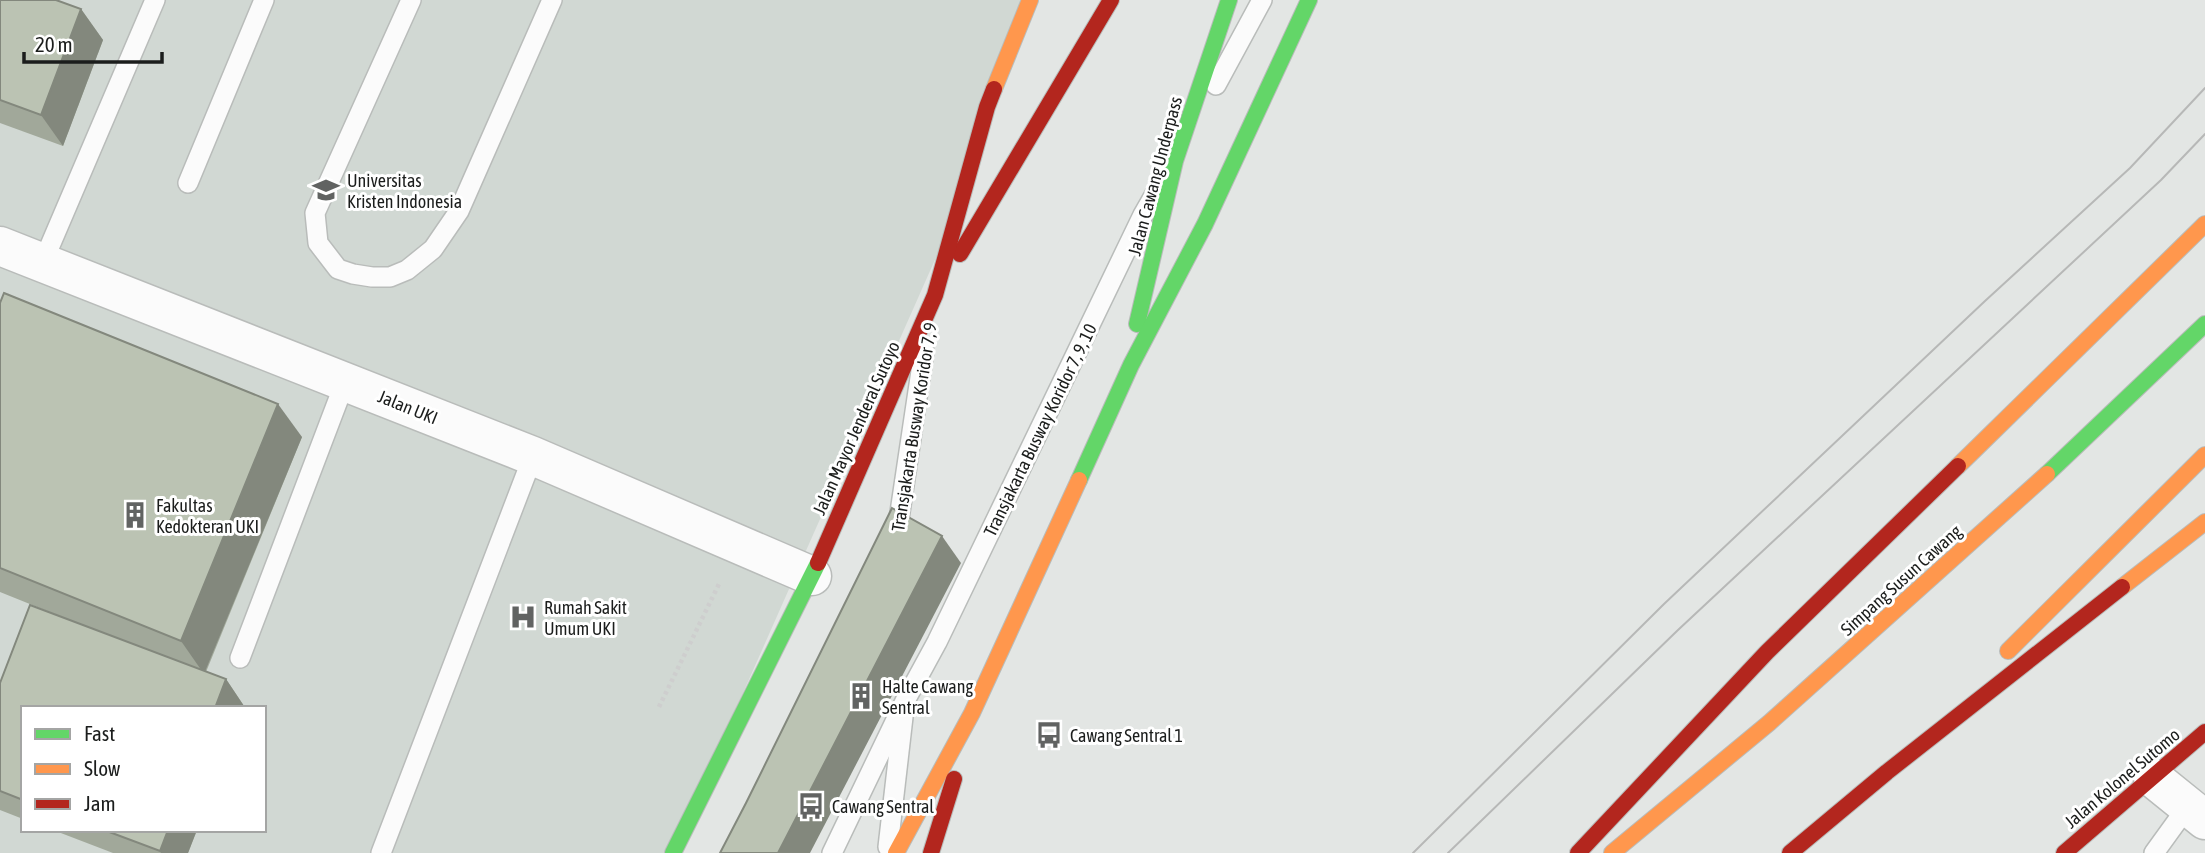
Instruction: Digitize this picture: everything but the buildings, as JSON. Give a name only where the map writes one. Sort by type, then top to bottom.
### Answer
[{"type":"main road","name":"Jalan Mayor Jenderal Sutoyo","points":[[673,853],[812,576],[935,295],[987,107],[1030,0]]},
{"type":"main road","points":[[935,295],[1111,0]]},
{"type":"main road","name":"Jalan Cawang Underpass","points":[[1130,365],[1138,314],[1175,161],[1228,0]]},
{"type":"main road","points":[[896,853],[972,713],[1130,365],[1205,224],[1310,0]]},
{"type":"main road","points":[[1578,853],[1766,652],[2205,224]]},
{"type":"main road","name":"Simpang Susun Cawang","points":[[1612,853],[1769,723],[2017,503],[2205,324]]},
{"type":"main road","points":[[1887,772],[2205,454]]},
{"type":"main road","points":[[1790,853],[1887,772],[2205,522]]},
{"type":"main road","points":[[932,853],[972,713]]},
{"type":"main road","name":"Jalan Kolonel Sutomo","points":[[2064,853],[2205,732]]},
{"type":"street","name":"Jalan UKI","points":[[0,246],[533,456],[812,576]]},
{"type":"street","points":[[2153,778],[2197,813]]},
{"type":"lane","points":[[43,262],[155,0]]},
{"type":"lane","points":[[188,183],[264,0]]},
{"type":"lane","points":[[411,0],[315,213],[318,243],[338,269],[353,274],[390,277],[407,270],[433,249],[458,211],[552,0]]},
{"type":"lane","points":[[1175,161],[1262,0]]},
{"type":"lane","name":"Transjakarta Busway Koridor 7, 9, 10","points":[[832,853],[1143,215],[1175,161]]},
{"type":"lane","name":"Transjakarta Busway Koridor 7, 9","points":[[892,560],[935,295]]},
{"type":"lane","points":[[240,658],[345,382]]},
{"type":"lane","points":[[381,853],[533,456]]},
{"type":"lane","points":[[888,853],[905,699]]},
{"type":"lane","points":[[2154,853],[2197,813]]},
{"type":"path","points":[[659,706],[737,545]]},
{"type":"shaded area","points":[[0,0],[1032,0],[961,201],[672,853],[0,853]]},
{"type":"tram line","points":[[1413,853],[1664,604],[2130,168],[2205,88]]},
{"type":"tram line","points":[[1448,853],[1678,630],[2161,180],[2205,134]]},
{"type":"traffic: fast","points":[[1137,324],[1175,161],[1229,0]]},
{"type":"traffic: fast","points":[[1079,480],[1131,365],[1205,224],[1309,0]]},
{"type":"traffic: fast","points":[[2047,474],[2205,324]]},
{"type":"traffic: fast","points":[[673,853],[818,563]]},
{"type":"traffic: slow","points":[[994,89],[1030,0]]},
{"type":"traffic: slow","points":[[1958,466],[2205,224]]},
{"type":"traffic: slow","points":[[2008,651],[2205,455]]},
{"type":"traffic: slow","points":[[1612,853],[1769,723],[2047,474]]},
{"type":"traffic: slow","points":[[896,853],[972,713],[1079,480]]},
{"type":"traffic: slow","points":[[2122,587],[2205,522]]},
{"type":"traffic: jam","points":[[960,254],[1111,0]]},
{"type":"traffic: jam","points":[[818,563],[935,295],[994,89]]},
{"type":"traffic: jam","points":[[1578,853],[1767,652],[1958,466]]},
{"type":"traffic: jam","points":[[1790,853],[1887,772],[2122,587]]},
{"type":"traffic: jam","points":[[2064,853],[2205,732]]},
{"type":"traffic: jam","points":[[931,853],[954,779]]},
{"type":"place","name":"Universitas Kristen Indonesia","points":[[326,190]]},
{"type":"place","name":"Fakultas Kedokteran UKI","points":[[135,515]]},
{"type":"place","name":"Rumah Sakit Umum UKI","points":[[523,617]]},
{"type":"place","name":"Halte Cawang Sentral","points":[[861,696]]},
{"type":"place","name":"Cawang Sentral 1","points":[[1049,735]]},
{"type":"place","name":"Cawang Sentral","points":[[811,806]]}]
